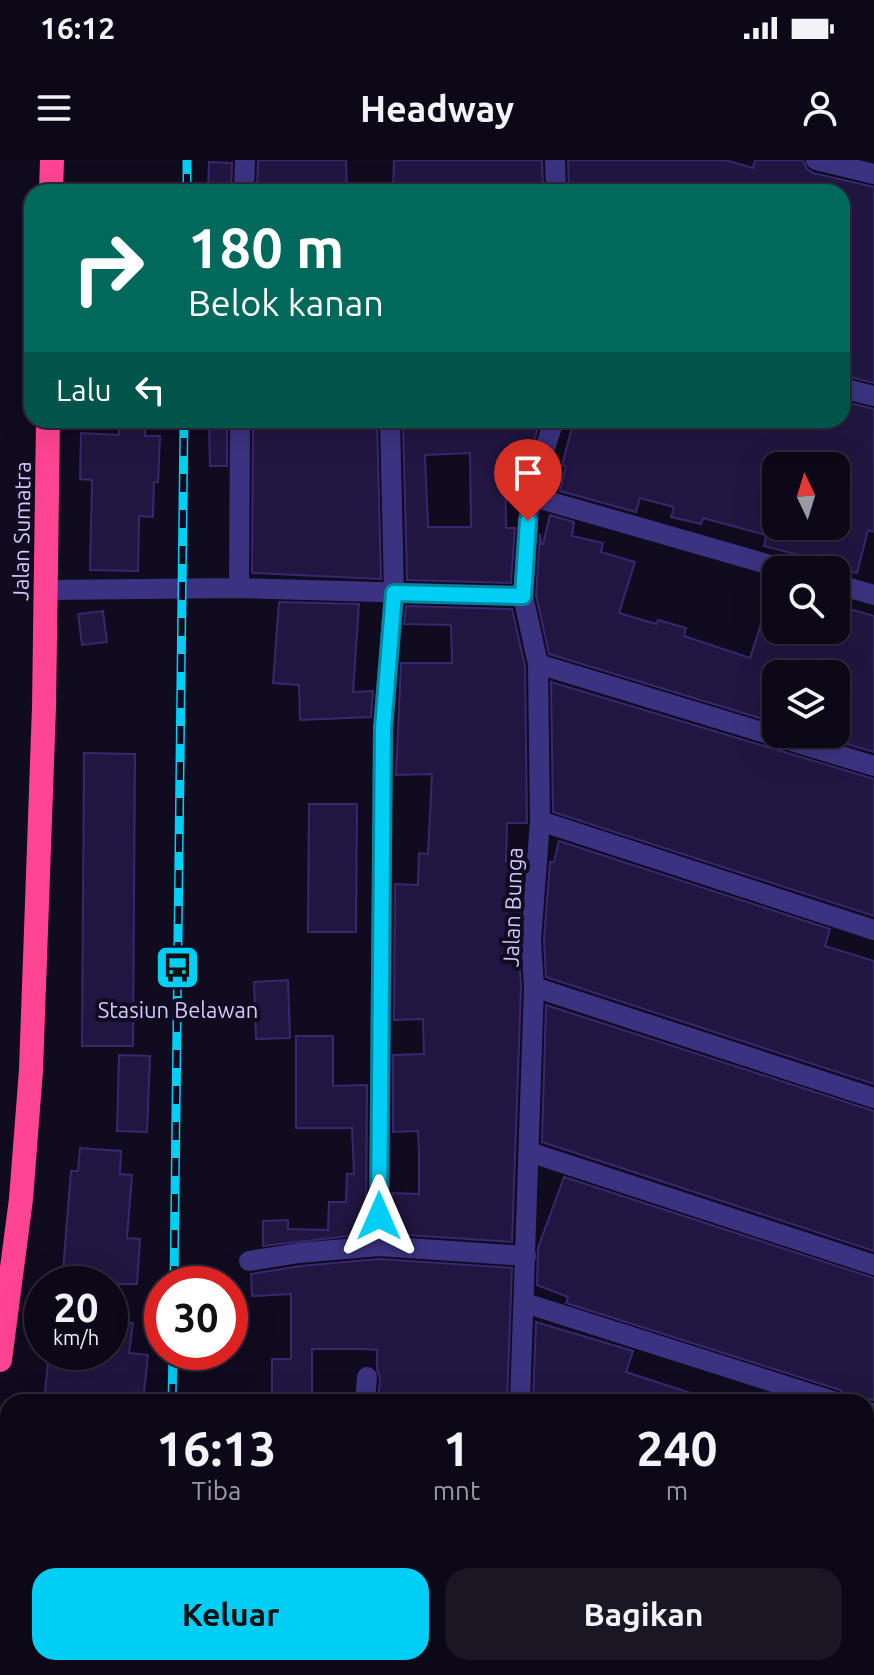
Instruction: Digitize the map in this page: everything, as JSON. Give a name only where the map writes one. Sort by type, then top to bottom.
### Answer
[{"type":"highway","points":[[51,184],[52,160]]},
{"type":"highway","name":"Jalan Sumatra","points":[[0,1360],[21,1199],[31,1070],[47,590],[48,428]]},
{"type":"street","points":[[244,184],[245,160]]},
{"type":"street","points":[[555,160],[556,184]]},
{"type":"street","points":[[816,160],[874,174]]},
{"type":"street","points":[[850,390],[874,396]]},
{"type":"street","points":[[239,588],[240,428]]},
{"type":"street","points":[[379,1246],[383,728],[394,593],[390,428]]},
{"type":"street","name":"Jalan Bunga","points":[[520,1394],[534,987],[531,940],[540,821],[538,664],[523,596],[530,496],[551,428]]},
{"type":"street","points":[[530,496],[762,563]]},
{"type":"street","points":[[47,590],[239,588],[523,596]]},
{"type":"street","points":[[850,588],[874,595]]},
{"type":"street","points":[[538,664],[874,766]]},
{"type":"street","points":[[540,821],[874,930]]},
{"type":"street","points":[[534,987],[874,1098]]},
{"type":"street","points":[[529,1152],[874,1265]]},
{"type":"street","points":[[249,1261],[379,1246],[526,1256]]},
{"type":"street","points":[[525,1303],[811,1394]]},
{"type":"street","points":[[366,1394],[367,1377]]},
{"type":"building","points":[[258,160],[346,160],[347,184],[257,184]]},
{"type":"building","points":[[394,160],[542,160],[543,184],[393,184]]},
{"type":"building","points":[[568,160],[725,160],[753,168],[755,160],[803,160],[813,173],[874,187],[874,383],[850,377],[850,184],[569,184]]},
{"type":"building","points":[[209,162],[232,163],[231,184],[208,184]]},
{"type":"building","points":[[850,403],[874,409],[874,532],[868,530],[857,573],[850,572],[850,556],[803,556],[764,546],[765,540],[850,540],[850,452],[762,452],[762,534],[703,518],[701,524],[671,517],[674,507],[640,498],[636,512],[560,491],[566,466],[562,465],[572,428],[850,428]]},
{"type":"building","points":[[119,428],[145,428],[145,436],[160,436],[153,517],[139,516],[138,571],[90,570],[92,480],[80,479],[81,433],[119,435]]},
{"type":"building","points":[[209,428],[227,428],[227,466],[210,466]]},
{"type":"building","points":[[253,428],[377,428],[381,579],[252,573]]},
{"type":"building","points":[[403,428],[537,428],[531,451],[505,452],[506,528],[515,528],[511,583],[407,580]],"holes":[[[470,453],[471,527],[428,527],[425,455]]]},
{"type":"building","points":[[550,515],[574,522],[572,536],[603,543],[601,552],[635,562],[619,613],[656,624],[658,620],[686,628],[684,636],[750,658],[762,621],[762,644],[850,644],[850,609],[874,616],[874,752],[850,745],[850,660],[762,660],[762,719],[549,654],[536,595],[540,534],[543,544]]},
{"type":"building","points":[[279,602],[359,604],[353,692],[373,691],[371,717],[300,720],[299,685],[273,683]]},
{"type":"building","points":[[406,606],[512,609],[525,666],[527,823],[507,823],[506,862],[524,862],[518,939],[521,987],[512,1242],[392,1234],[392,1193],[419,1194],[418,1131],[393,1132],[393,1055],[424,1054],[423,1019],[394,1020],[395,884],[418,885],[419,853],[428,854],[432,774],[396,775],[401,663],[452,663],[451,625],[404,624]]},
{"type":"building","points":[[103,611],[107,642],[82,645],[78,614]]},
{"type":"building","points":[[551,682],[762,745],[762,748],[874,779],[874,916],[553,812]]},
{"type":"building","points":[[84,753],[135,754],[133,1046],[82,1046]]},
{"type":"building","points":[[309,804],[357,804],[356,932],[308,932]]},
{"type":"building","points":[[559,841],[830,929],[825,946],[874,961],[874,1084],[546,977],[544,940],[550,862],[554,862]]},
{"type":"building","points":[[288,980],[290,1038],[256,1039],[254,982]]},
{"type":"building","points":[[546,1005],[874,1111],[874,1251],[542,1142]]},
{"type":"building","points":[[296,1036],[333,1036],[333,1086],[367,1085],[366,1234],[263,1246],[263,1221],[288,1220],[288,1229],[328,1230],[329,1202],[346,1202],[347,1174],[354,1174],[352,1128],[296,1128]]},
{"type":"building","points":[[119,1055],[150,1056],[147,1132],[117,1131]]},
{"type":"building","points":[[80,1148],[121,1151],[120,1174],[132,1175],[127,1238],[140,1239],[137,1284],[128,1284],[128,1266],[63,1266],[71,1171],[78,1171]]},
{"type":"building","points":[[564,1177],[874,1278],[874,1394],[844,1394],[840,1390],[566,1303],[568,1297],[537,1285],[538,1248]]},
{"type":"building","points":[[379,1259],[512,1268],[507,1394],[379,1394],[377,1350],[312,1349],[312,1394],[272,1394],[272,1359],[291,1359],[291,1294],[252,1296],[251,1274]]},
{"type":"building","points":[[128,1322],[133,1323],[129,1353],[144,1355],[146,1370],[144,1394],[45,1394],[47,1370],[128,1370]]},
{"type":"building","points":[[536,1322],[633,1351],[626,1372],[694,1394],[533,1394]]},
{"type":"railway","points":[[187,160],[187,184]]},
{"type":"railway","points":[[174,1266],[184,428]]},
{"type":"railway","points":[[172,1394],[173,1370]]},
{"type":"place","name":"Stasiun Belawan","points":[[178,968]]},
{"type":"route","points":[[379,1216],[383,728],[394,593],[523,596],[528,521]]}]
